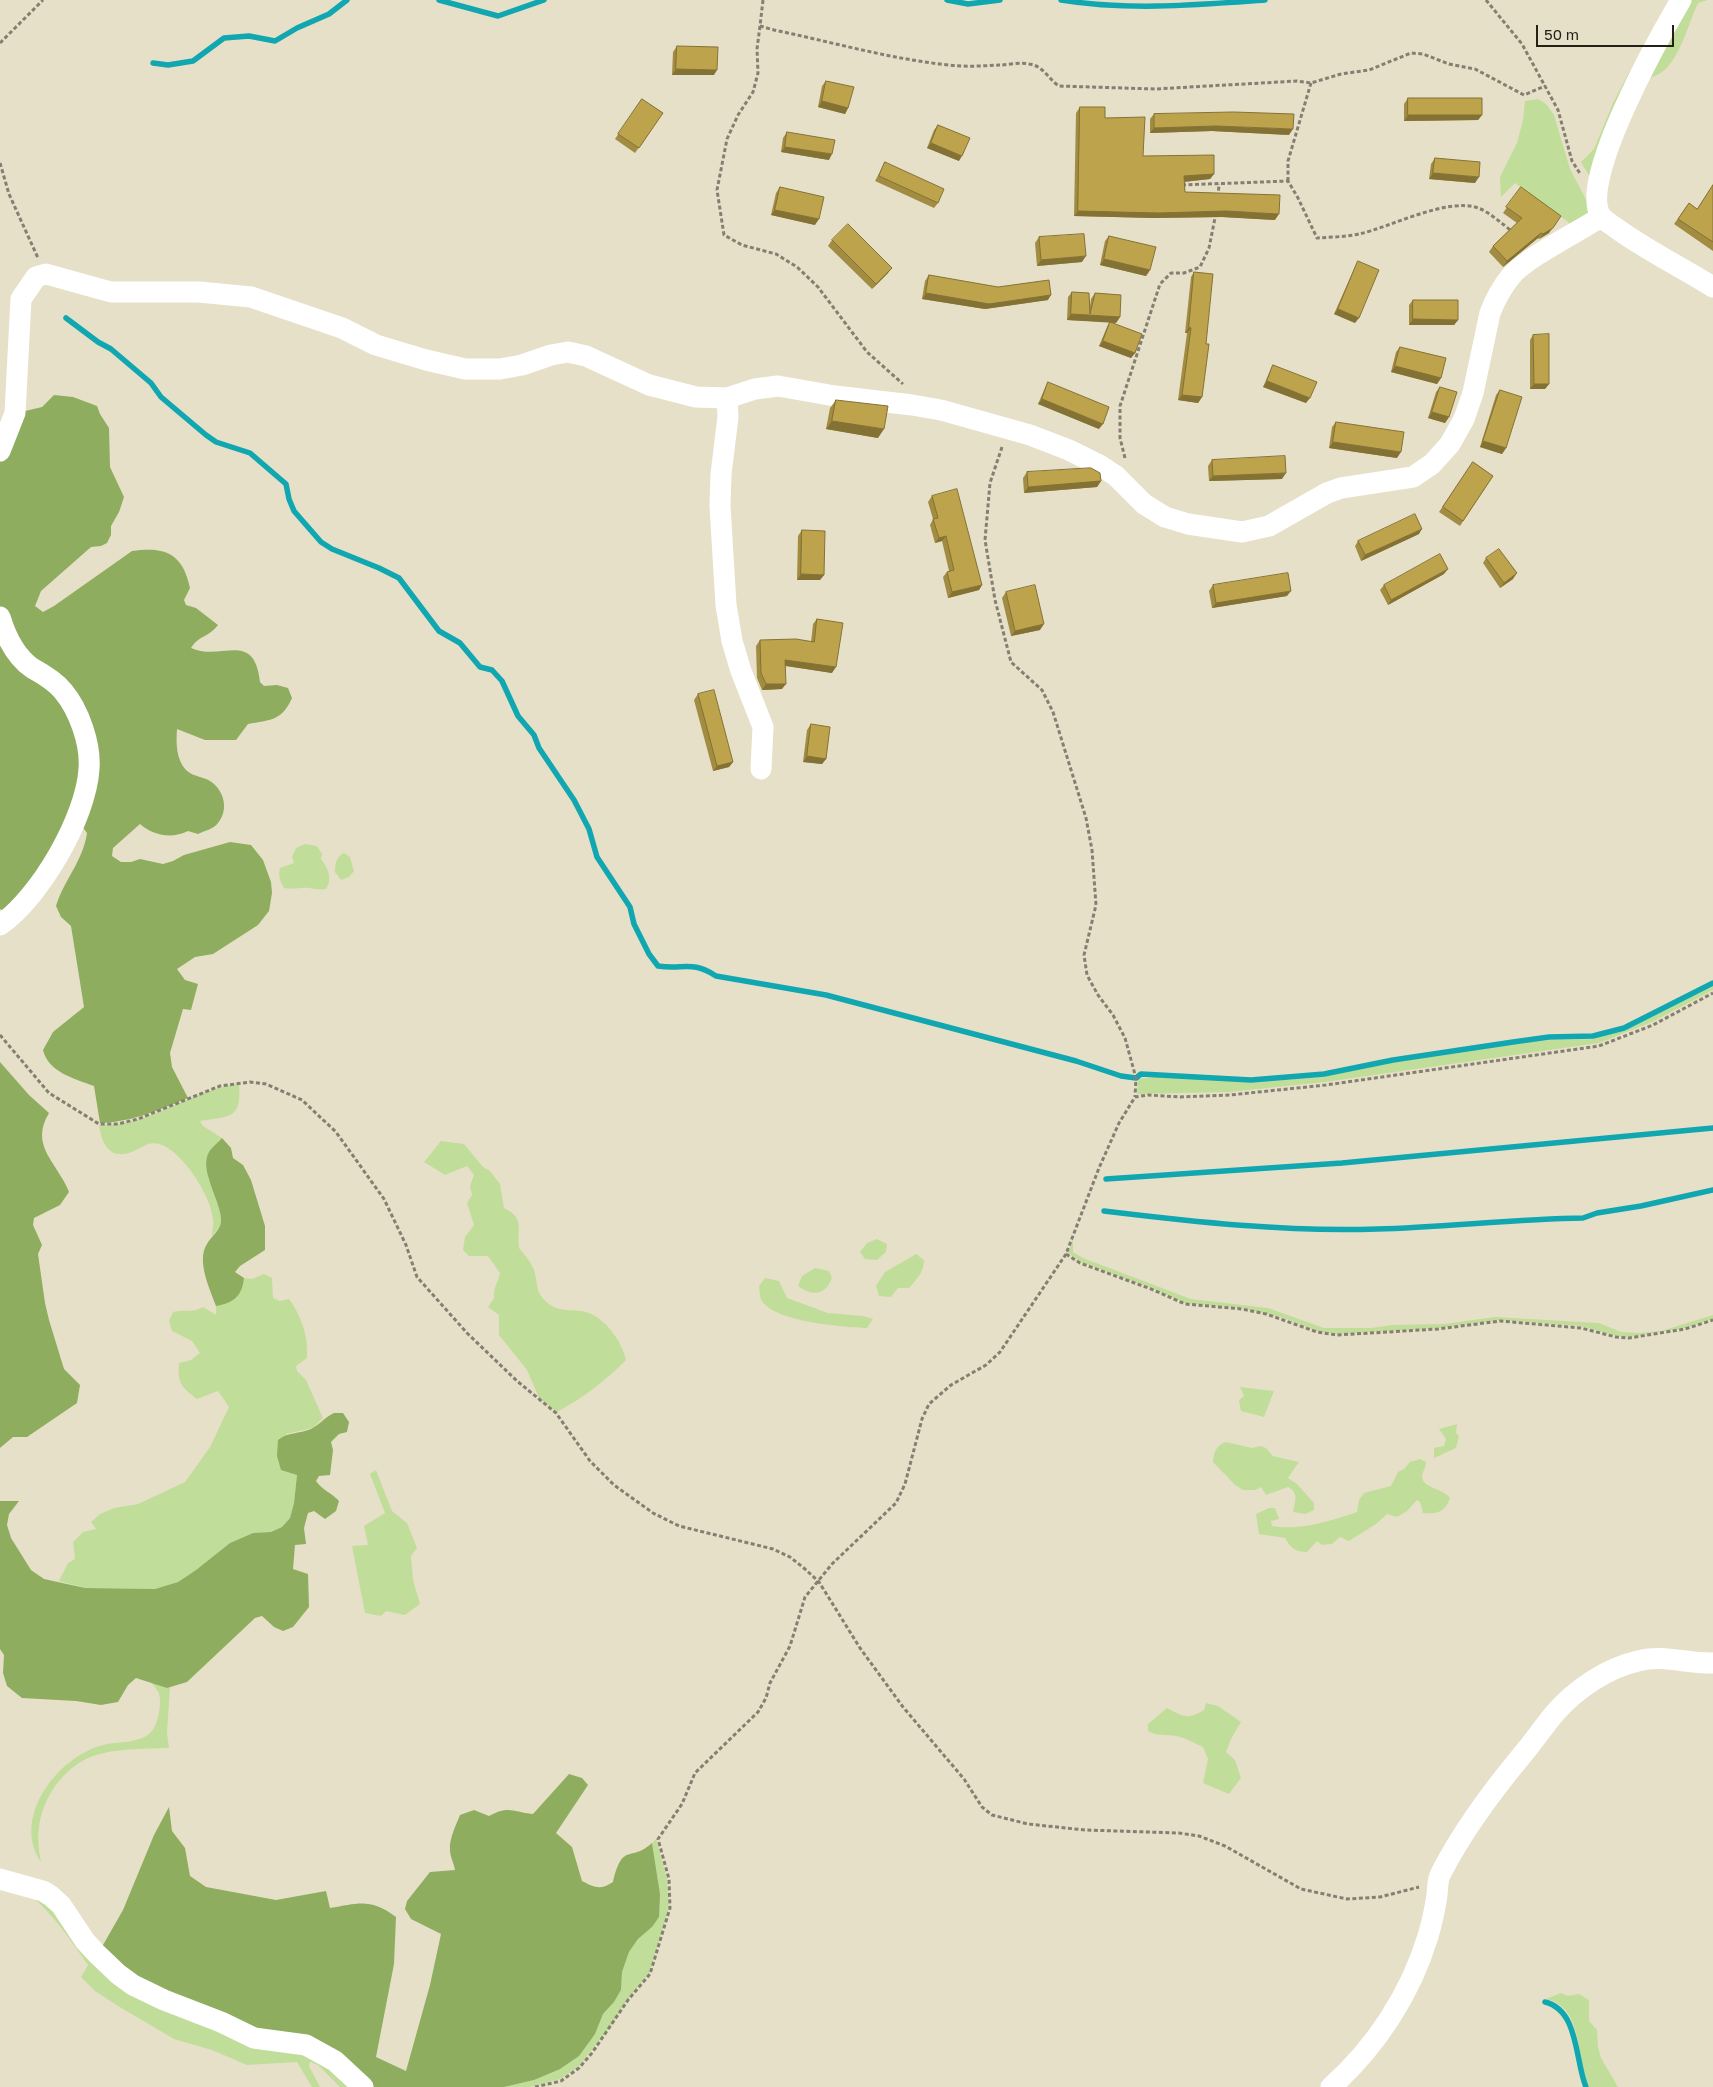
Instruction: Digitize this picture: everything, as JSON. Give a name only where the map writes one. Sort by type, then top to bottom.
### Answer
[{"type":"street","points":[[0,451],[15,413],[21,299],[36,277],[46,274],[111,292],[199,292],[251,297],[342,328],[376,344],[426,360],[465,369],[500,369],[568,352],[586,356],[649,385],[696,397],[727,398],[755,389],[778,386],[870,401],[912,405],[1008,428],[1048,441],[1089,459],[1116,476],[1144,504],[1165,517],[1188,524],[1242,532],[1269,526],[1327,493],[1341,488],[1413,477],[1443,453],[1457,433],[1473,394],[1490,313],[1495,301],[1512,275],[1599,208],[1604,160],[1610,142],[1643,71],[1681,0]]},
{"type":"street","points":[[1599,208],[1625,234],[1713,287]]},
{"type":"street","points":[[727,398],[728,417],[721,474],[720,506],[726,606],[732,641],[741,671],[763,727],[761,770]]},
{"type":"street","points":[[0,617],[8,639],[17,654],[63,691],[74,708],[84,736],[90,768],[76,820],[58,855],[30,897],[12,916],[0,925]]},
{"type":"street","points":[[1331,2087],[1352,2067],[1376,2037],[1392,2015],[1409,1983],[1429,1932],[1441,1873],[1493,1791],[1555,1713],[1576,1694],[1608,1671],[1640,1660],[1713,1663]]},
{"type":"street","points":[[0,1879],[43,1891],[51,1896],[61,1905],[85,1941],[101,1958],[133,1985],[254,2038],[306,2045],[335,2061],[363,2087]]},
{"type":"path","points":[[0,43],[42,0]]},
{"type":"path","points":[[763,0],[757,49],[758,73],[753,92],[738,114],[727,140],[717,190],[724,235],[742,245],[776,254],[796,267],[818,287],[867,352],[901,381],[912,405]]},
{"type":"path","points":[[1486,0],[1522,44],[1545,86],[1558,110],[1572,161],[1599,208]]},
{"type":"path","points":[[760,26],[885,55],[950,65],[984,66],[1028,63],[1038,66],[1047,73],[1052,82],[1059,86],[1156,89],[1297,81],[1311,83],[1341,74],[1369,70],[1394,59],[1417,53],[1450,64],[1475,69],[1524,95],[1545,86]]},
{"type":"path","points":[[1311,83],[1288,161],[1288,181],[1316,238],[1358,234],[1432,211],[1458,206],[1478,208],[1542,253]]},
{"type":"path","points":[[0,163],[13,203],[46,274]]},
{"type":"path","points":[[1180,185],[1288,181]]},
{"type":"path","points":[[1123,484],[1130,472],[1120,438],[1120,406],[1160,284],[1171,273],[1184,274],[1200,267],[1209,248],[1215,223],[1219,184]]},
{"type":"path","points":[[535,2087],[560,2081],[579,2068],[592,2053],[628,2000],[650,1974],[670,1908],[669,1879],[658,1839],[682,1804],[695,1773],[758,1712],[766,1698],[770,1683],[790,1646],[805,1597],[832,1564],[896,1503],[905,1484],[922,1420],[929,1404],[951,1385],[986,1365],[1000,1352],[1066,1254],[1099,1168],[1119,1123],[1135,1097],[1136,1078],[1125,1038],[1087,974],[1084,955],[1096,905],[1093,859],[1086,818],[1053,712],[1042,690],[1011,662],[995,600],[986,530],[990,483],[1008,428]]},
{"type":"path","points":[[1135,1097],[1148,1095],[1180,1097],[1230,1095],[1326,1085],[1599,1046],[1653,1024],[1713,993]]},
{"type":"path","points":[[0,1035],[49,1093],[99,1124],[118,1124],[138,1120],[220,1086],[250,1082],[266,1084],[302,1100],[336,1132],[384,1199],[406,1245],[417,1277],[425,1288],[467,1333],[517,1381],[556,1413],[590,1461],[614,1485],[653,1513],[679,1526],[773,1549],[790,1557],[819,1582],[860,1648],[903,1707],[964,1779],[982,1807],[992,1816],[1028,1824],[1085,1830],[1170,1832],[1198,1836],[1225,1846],[1301,1889],[1347,1899],[1380,1897],[1438,1882]]},
{"type":"path","points":[[1066,1254],[1080,1263],[1151,1289],[1185,1304],[1242,1309],[1266,1314],[1317,1332],[1338,1335],[1438,1329],[1500,1321],[1581,1328],[1616,1337],[1629,1338],[1685,1329],[1713,1320]]},
{"type":"green space","points":[[1685,0],[1708,0],[1698,3],[1679,49],[1668,66],[1662,72],[1641,82]]},
{"type":"green space","points":[[1631,69],[1590,177],[1581,162],[1594,149],[1613,103]]},
{"type":"green space","points":[[1538,99],[1546,104],[1554,115],[1570,169],[1590,207],[1589,215],[1576,228],[1515,183],[1501,197],[1500,177],[1517,143],[1523,120],[1525,101]]},
{"type":"green space","points":[[54,395],[73,397],[97,406],[109,428],[110,467],[124,497],[119,512],[111,526],[111,535],[107,543],[91,547],[41,591],[35,606],[43,612],[54,606],[132,551],[154,550],[163,552],[178,560],[187,576],[190,588],[184,600],[186,605],[196,608],[218,625],[191,648],[214,652],[234,650],[243,652],[251,656],[257,666],[260,682],[264,686],[277,685],[288,688],[292,698],[288,706],[279,715],[269,720],[248,724],[236,740],[205,740],[177,729],[178,756],[180,761],[189,773],[211,781],[218,788],[224,803],[221,818],[214,827],[198,834],[188,831],[176,835],[157,834],[140,824],[113,848],[112,856],[121,862],[131,862],[140,859],[163,864],[184,855],[230,842],[251,845],[263,860],[271,882],[272,893],[269,911],[258,925],[213,954],[195,957],[177,969],[185,980],[198,984],[191,1010],[183,1009],[170,1053],[172,1067],[188,1098],[134,1118],[100,1123],[94,1086],[63,1074],[50,1064],[43,1050],[53,1032],[84,1007],[71,926],[61,917],[56,906],[82,853],[87,833],[78,821],[86,736],[31,664],[0,612],[0,456],[17,413],[42,407]]},
{"type":"green space","points":[[0,629],[54,686],[85,755],[74,819],[10,914],[0,909]]},
{"type":"green space","points":[[305,844],[317,846],[322,854],[321,859],[328,870],[329,877],[326,889],[287,889],[281,883],[279,876],[280,868],[294,863],[292,857],[296,848]]},
{"type":"green space","points":[[344,853],[350,857],[354,871],[349,877],[341,880],[335,872],[335,866],[338,858]]},
{"type":"green space","points":[[1713,985],[1713,990],[1652,1022],[1599,1043],[1325,1082],[1229,1092],[1137,1094],[1138,1079],[1163,1076],[1251,1082],[1324,1076],[1393,1062],[1514,1044],[1550,1040],[1593,1039],[1625,1030]]},
{"type":"green space","points":[[0,1062],[29,1095],[49,1113],[42,1135],[43,1145],[69,1192],[60,1205],[34,1218],[33,1225],[42,1245],[38,1254],[49,1320],[64,1369],[80,1385],[77,1403],[27,1437],[13,1437],[0,1448]]},
{"type":"green space","points":[[239,1084],[238,1104],[232,1114],[226,1117],[200,1121],[203,1126],[222,1138],[208,1154],[208,1178],[221,1212],[221,1225],[212,1236],[213,1222],[211,1210],[202,1187],[177,1155],[168,1148],[155,1143],[126,1154],[114,1153],[105,1145],[99,1125],[118,1124],[150,1116],[212,1090]]},
{"type":"green space","points":[[222,1138],[231,1148],[233,1158],[243,1165],[251,1180],[265,1226],[265,1250],[240,1266],[235,1272],[244,1278],[241,1290],[236,1298],[216,1306],[205,1275],[203,1258],[207,1244],[221,1225],[221,1215],[208,1178],[206,1160],[210,1150]]},
{"type":"green space","points":[[441,1141],[464,1144],[500,1184],[504,1208],[515,1216],[519,1225],[519,1248],[533,1267],[539,1293],[546,1302],[556,1308],[586,1312],[593,1315],[606,1325],[617,1338],[624,1353],[626,1360],[610,1375],[576,1401],[557,1412],[539,1398],[527,1370],[499,1335],[499,1315],[488,1307],[494,1298],[500,1273],[488,1256],[469,1256],[463,1250],[465,1237],[474,1225],[467,1203],[472,1195],[470,1186],[474,1175],[467,1166],[445,1175],[424,1162]]},
{"type":"green space","points":[[877,1239],[887,1244],[886,1252],[877,1260],[865,1259],[860,1252],[867,1243]]},
{"type":"green space","points":[[1073,1239],[1073,1252],[1083,1258],[1191,1299],[1268,1308],[1324,1328],[1371,1328],[1392,1325],[1444,1324],[1495,1317],[1599,1323],[1621,1332],[1638,1333],[1661,1331],[1713,1315],[1713,1319],[1684,1328],[1629,1337],[1617,1336],[1581,1326],[1500,1320],[1438,1328],[1338,1334],[1317,1331],[1284,1318],[1242,1308],[1185,1303],[1081,1262],[1068,1253]]},
{"type":"green space","points":[[916,1254],[924,1260],[924,1264],[920,1275],[912,1285],[909,1288],[898,1288],[891,1297],[879,1296],[876,1286],[885,1272]]},
{"type":"green space","points":[[815,1268],[829,1271],[832,1278],[826,1288],[813,1293],[803,1290],[798,1286],[802,1276]]},
{"type":"green space","points":[[264,1274],[272,1278],[273,1298],[280,1301],[289,1299],[300,1319],[307,1343],[307,1358],[296,1366],[297,1371],[306,1380],[323,1418],[313,1428],[286,1434],[297,1474],[294,1503],[290,1518],[282,1527],[271,1532],[253,1533],[230,1543],[178,1582],[155,1589],[85,1588],[59,1581],[68,1563],[75,1559],[73,1542],[83,1532],[96,1529],[91,1522],[100,1514],[114,1508],[138,1504],[185,1482],[210,1447],[229,1407],[218,1391],[197,1399],[184,1388],[179,1376],[179,1363],[191,1360],[200,1353],[192,1341],[172,1331],[169,1321],[173,1312],[196,1310],[203,1307],[216,1315],[216,1306],[227,1303],[235,1298],[241,1290],[244,1278],[252,1279]]},
{"type":"green space","points":[[765,1278],[779,1281],[787,1298],[828,1313],[863,1316],[873,1319],[867,1328],[827,1325],[795,1319],[781,1314],[769,1308],[761,1299],[759,1286]]},
{"type":"green space","points":[[1240,1387],[1274,1391],[1264,1417],[1241,1411],[1239,1400],[1244,1396]]},
{"type":"green space","points":[[334,1413],[343,1413],[349,1422],[347,1432],[339,1434],[331,1442],[333,1450],[330,1475],[319,1476],[316,1481],[339,1501],[336,1511],[325,1519],[314,1511],[308,1513],[304,1528],[306,1544],[295,1545],[293,1569],[308,1574],[309,1607],[293,1627],[283,1631],[274,1627],[262,1616],[255,1618],[187,1682],[167,1688],[136,1678],[128,1685],[118,1702],[101,1705],[76,1701],[22,1698],[7,1686],[3,1673],[4,1655],[0,1649],[0,1501],[19,1501],[9,1514],[7,1525],[11,1538],[31,1570],[44,1579],[85,1588],[155,1589],[178,1582],[230,1543],[253,1533],[271,1532],[282,1527],[290,1518],[294,1503],[297,1475],[281,1470],[277,1456],[278,1440],[307,1431]]},
{"type":"green space","points":[[1457,1424],[1456,1433],[1459,1436],[1456,1448],[1434,1458],[1434,1448],[1444,1446],[1446,1439],[1439,1429]]},
{"type":"green space","points":[[1226,1442],[1252,1448],[1260,1446],[1266,1448],[1273,1456],[1299,1462],[1288,1478],[1297,1484],[1314,1503],[1314,1510],[1305,1514],[1293,1512],[1295,1495],[1288,1487],[1266,1495],[1261,1487],[1255,1490],[1243,1490],[1235,1485],[1213,1462],[1216,1449]]},
{"type":"green space","points":[[1420,1459],[1426,1462],[1422,1475],[1423,1481],[1450,1498],[1446,1506],[1437,1513],[1423,1513],[1420,1502],[1417,1500],[1407,1511],[1397,1517],[1387,1514],[1376,1524],[1349,1541],[1340,1537],[1332,1544],[1322,1545],[1317,1541],[1307,1552],[1294,1549],[1285,1538],[1259,1534],[1256,1514],[1269,1508],[1275,1508],[1279,1519],[1271,1521],[1272,1526],[1283,1527],[1315,1524],[1357,1512],[1359,1500],[1364,1493],[1391,1486],[1398,1472],[1404,1469],[1410,1462]]},
{"type":"green space","points":[[376,1470],[392,1511],[407,1523],[417,1548],[411,1556],[413,1580],[420,1604],[405,1615],[386,1611],[381,1616],[365,1613],[352,1546],[368,1545],[364,1526],[385,1513],[370,1474]]},
{"type":"green space","points":[[150,1681],[167,1688],[170,1687],[167,1733],[169,1748],[108,1752],[88,1758],[67,1772],[51,1792],[41,1815],[38,1836],[41,1862],[33,1845],[32,1827],[35,1809],[44,1792],[55,1776],[70,1762],[86,1752],[103,1745],[140,1739],[153,1730],[159,1715],[160,1698],[157,1689]]},
{"type":"green space","points":[[1206,1703],[1218,1706],[1241,1722],[1226,1752],[1235,1760],[1241,1778],[1229,1794],[1203,1783],[1208,1759],[1203,1747],[1187,1739],[1172,1735],[1158,1735],[1148,1731],[1148,1724],[1167,1708],[1189,1716],[1204,1710]]},
{"type":"green space","points":[[569,1774],[582,1778],[588,1785],[556,1833],[572,1847],[582,1881],[598,1887],[609,1885],[613,1882],[620,1861],[624,1857],[644,1849],[652,1843],[660,1894],[659,1917],[652,1927],[638,1939],[629,1952],[622,1972],[621,1990],[614,2002],[603,2014],[595,2034],[579,2056],[560,2069],[534,2080],[504,2087],[367,2087],[279,2037],[165,1998],[99,1952],[123,1910],[154,1835],[169,1807],[172,1831],[185,1848],[190,1876],[206,1887],[276,1900],[326,1891],[330,1908],[372,1904],[396,1917],[394,1964],[376,2057],[406,2071],[430,1985],[441,1934],[411,1919],[405,1909],[407,1901],[430,1872],[455,1870],[450,1846],[460,1815],[474,1810],[489,1816],[506,1810],[533,1814]]},
{"type":"green space","points":[[656,1839],[667,1879],[669,1908],[649,1973],[627,2000],[611,2026],[578,2067],[560,2079],[530,2087],[504,2087],[534,2080],[595,2034],[603,2014],[614,2002],[621,1990],[622,1972],[629,1952],[638,1939],[652,1927],[660,1895],[652,1843]]},
{"type":"green space","points":[[42,1894],[83,1942],[294,2045],[360,2087],[340,2087],[318,2065],[310,2062],[309,2066],[320,2087],[312,2087],[297,2062],[247,2065],[212,2050],[174,2039],[118,2006],[95,1991],[81,1977],[88,1965],[69,1937],[31,1895]]},
{"type":"green space","points":[[1561,1993],[1568,1996],[1579,1994],[1589,2000],[1589,2021],[1597,2030],[1601,2058],[1618,2087],[1589,2087],[1573,2023],[1567,2012],[1558,2004],[1546,1999]]},
{"type":"building","points":[[677,46],[718,47],[717,70],[676,69]]},
{"type":"building","points":[[826,81],[854,87],[848,108],[822,101]]},
{"type":"building","points":[[1408,98],[1482,98],[1482,115],[1408,115]]},
{"type":"building","points":[[642,99],[663,113],[639,148],[618,134]]},
{"type":"building","points":[[1080,107],[1105,107],[1105,118],[1145,117],[1143,156],[1214,155],[1214,174],[1184,176],[1185,192],[1280,195],[1279,214],[1226,211],[1158,213],[1078,211]]},
{"type":"building","points":[[1234,112],[1294,114],[1293,129],[1216,126],[1154,128],[1154,114]]},
{"type":"building","points":[[938,125],[970,138],[962,156],[931,143]]},
{"type":"building","points":[[787,132],[835,140],[832,154],[785,147]]},
{"type":"building","points":[[1435,158],[1480,162],[1479,177],[1433,173]]},
{"type":"building","points":[[885,162],[944,189],[938,203],[879,176]]},
{"type":"building","points":[[1713,185],[1713,242],[1678,219],[1689,203],[1697,209]]},
{"type":"building","points":[[780,187],[824,197],[819,219],[775,210]]},
{"type":"building","points":[[1521,187],[1561,216],[1553,228],[1543,234],[1541,233],[1507,261],[1493,246],[1522,218],[1506,207]]},
{"type":"building","points":[[848,224],[892,268],[876,284],[832,240]]},
{"type":"building","points":[[1084,234],[1086,256],[1041,260],[1039,237]]},
{"type":"building","points":[[1109,236],[1156,247],[1150,270],[1104,259]]},
{"type":"building","points":[[1358,261],[1379,270],[1359,318],[1338,309]]},
{"type":"building","points":[[1194,272],[1213,274],[1206,344],[1209,344],[1202,397],[1182,395],[1191,328],[1189,327]]},
{"type":"building","points":[[929,275],[998,287],[1049,280],[1051,295],[989,304],[926,293]]},
{"type":"building","points":[[1072,292],[1089,293],[1090,314],[1095,293],[1121,295],[1120,317],[1071,314]]},
{"type":"building","points":[[1413,300],[1458,300],[1458,320],[1413,319]]},
{"type":"building","points":[[1110,322],[1142,334],[1135,353],[1103,341]]},
{"type":"building","points":[[1549,334],[1549,384],[1534,384],[1533,335]]},
{"type":"building","points":[[1400,347],[1446,358],[1441,378],[1395,366]]},
{"type":"building","points":[[1273,365],[1317,382],[1310,398],[1267,381]]},
{"type":"building","points":[[1048,382],[1109,407],[1103,424],[1042,399]]},
{"type":"building","points":[[1440,387],[1457,392],[1449,417],[1432,412]]},
{"type":"building","points":[[1500,390],[1522,397],[1506,448],[1483,441]]},
{"type":"building","points":[[836,400],[888,406],[884,429],[832,421]]},
{"type":"building","points":[[1336,422],[1404,432],[1401,452],[1333,442]]},
{"type":"building","points":[[1285,456],[1286,473],[1213,476],[1212,460]]},
{"type":"building","points":[[1473,462],[1493,476],[1463,521],[1443,507]]},
{"type":"building","points":[[1091,468],[1100,473],[1101,481],[1028,487],[1027,472]]},
{"type":"building","points":[[957,489],[982,585],[952,592],[947,572],[954,570],[946,536],[939,538],[933,519],[938,518],[932,496]]},
{"type":"building","points":[[1415,514],[1422,529],[1365,555],[1358,541]]},
{"type":"building","points":[[802,530],[825,531],[824,575],[801,574]]},
{"type":"building","points":[[1499,549],[1517,573],[1504,583],[1486,558]]},
{"type":"building","points":[[1440,554],[1448,569],[1391,600],[1384,585]]},
{"type":"building","points":[[1288,573],[1291,591],[1216,603],[1213,585]]},
{"type":"building","points":[[1035,585],[1044,624],[1015,631],[1006,592]]},
{"type":"building","points":[[817,619],[843,623],[836,667],[785,660],[786,684],[766,684],[761,673],[760,640],[796,639],[814,642]]},
{"type":"building","points":[[714,690],[733,762],[717,766],[698,694]]},
{"type":"building","points":[[811,724],[830,727],[826,759],[807,756]]},
{"type":"waterway","points":[[153,63],[168,65],[193,61],[224,38],[249,36],[275,41],[297,28],[329,14],[347,0]]},
{"type":"waterway","points":[[439,0],[498,16],[544,0]]},
{"type":"waterway","points":[[947,0],[968,4],[1000,0]]},
{"type":"waterway","points":[[1061,0],[1138,6],[1265,0]]},
{"type":"waterway","points":[[66,318],[98,342],[111,349],[151,383],[161,397],[206,435],[216,442],[250,453],[286,484],[294,511],[321,542],[332,549],[399,578],[439,631],[460,643],[480,667],[492,670],[502,681],[518,716],[534,735],[539,748],[574,800],[589,829],[597,857],[630,907],[634,924],[649,954],[658,966],[700,968],[716,976],[826,995],[1076,1061],[1121,1076],[1136,1078],[1141,1074],[1251,1080],[1324,1074],[1393,1060],[1549,1037],[1593,1036],[1624,1028],[1713,983]]},
{"type":"waterway","points":[[1106,1179],[1342,1163],[1713,1128]]},
{"type":"waterway","points":[[1104,1211],[1275,1228],[1377,1229],[1583,1218],[1597,1213],[1641,1206],[1713,1190]]},
{"type":"waterway","points":[[1545,2002],[1556,2007],[1564,2015],[1570,2026],[1586,2087]]}]
